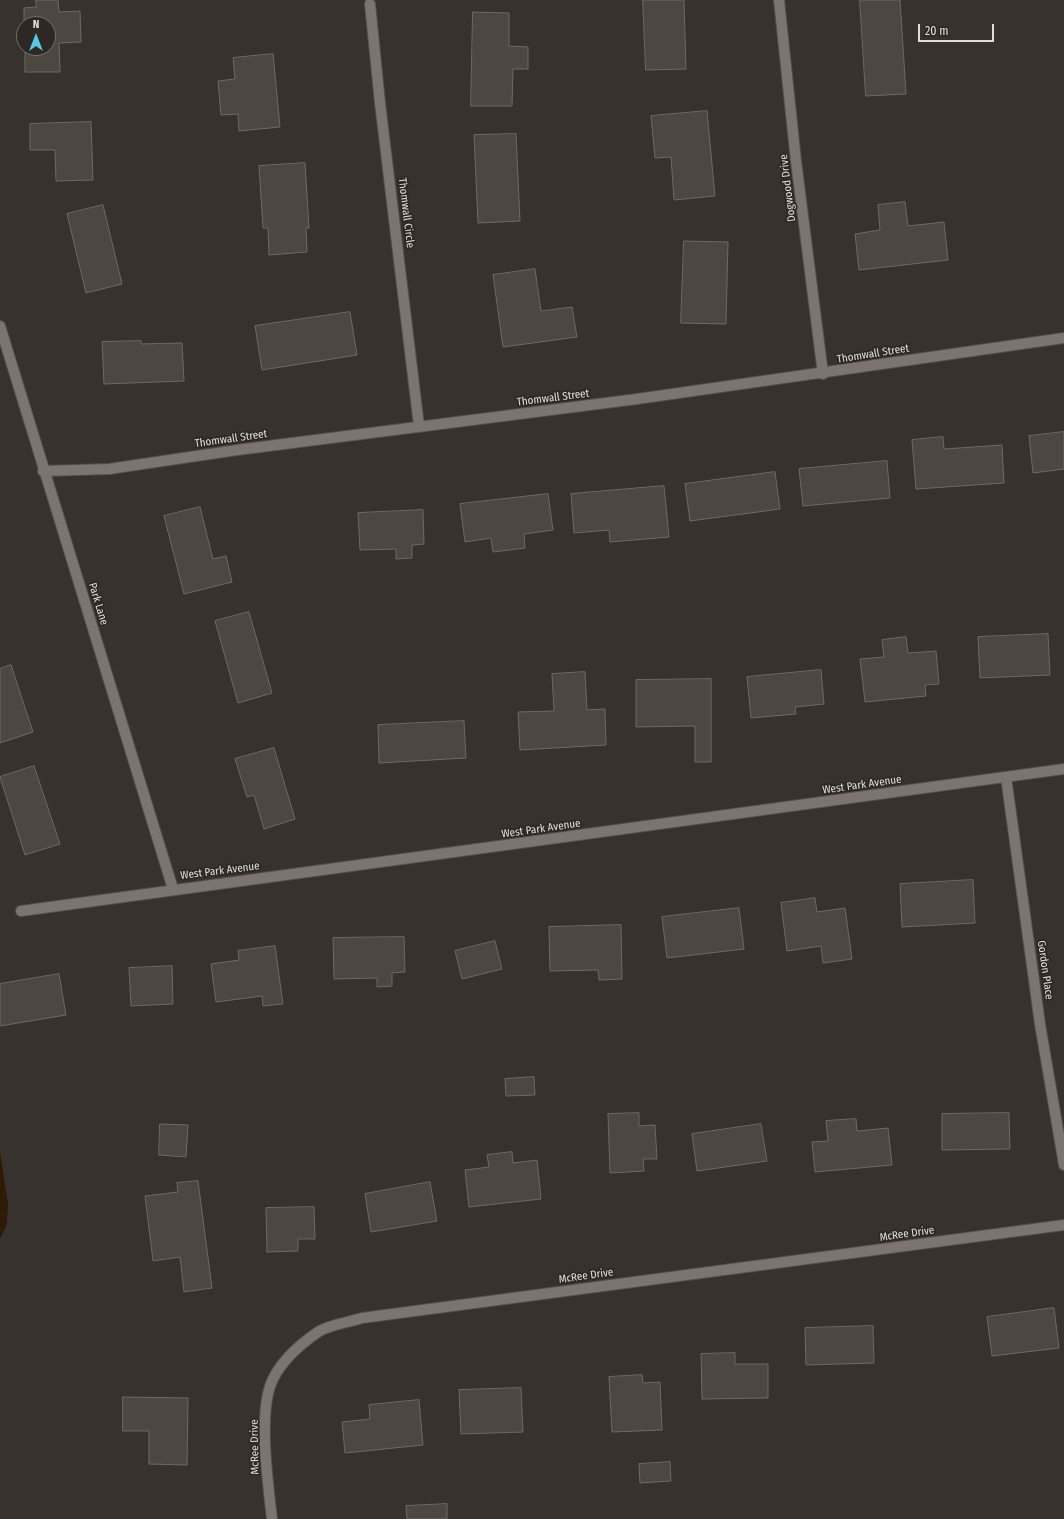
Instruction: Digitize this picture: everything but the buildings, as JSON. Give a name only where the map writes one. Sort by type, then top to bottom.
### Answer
[{"type":"street","name":"Dogwood Drive","points":[[779,0],[796,160],[823,374]]},
{"type":"street","name":"Thomwall Circle","points":[[370,4],[380,103],[419,426]]},
{"type":"street","name":"Park Lane","points":[[0,326],[173,889]]},
{"type":"street","name":"Thomwall Street","points":[[44,471],[109,469],[419,426],[823,374],[1064,338]]},
{"type":"street","name":"West Park Avenue","points":[[21,911],[173,889],[1064,769]]},
{"type":"street","name":"Gordon Place","points":[[1006,777],[1040,1024],[1064,1165]]},
{"type":"street","name":"McRee Drive","points":[[272,1519],[268,1483],[265,1422],[270,1386],[287,1358],[319,1331],[362,1318],[1064,1225]]},
{"type":"shaded area","points":[[0,1152],[8,1204],[7,1224],[0,1239]]}]
